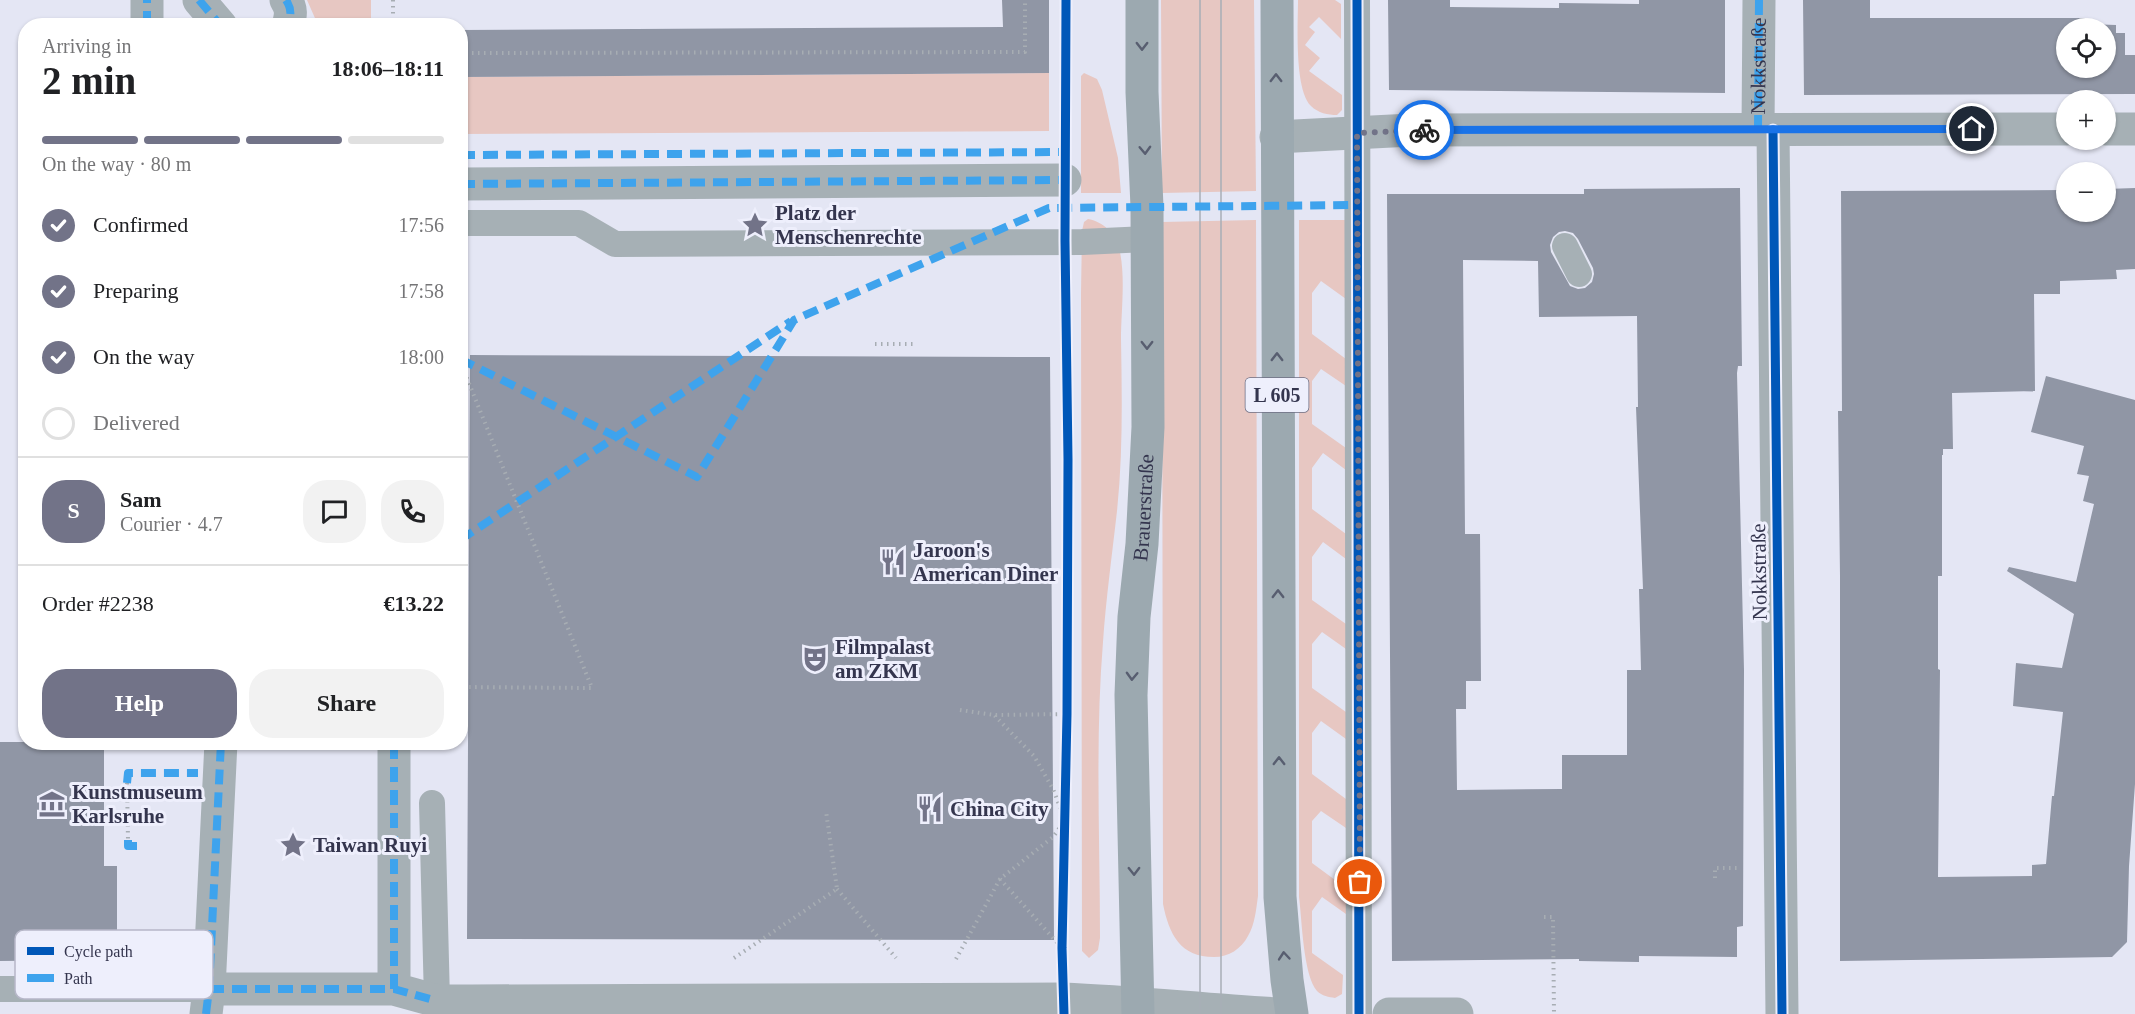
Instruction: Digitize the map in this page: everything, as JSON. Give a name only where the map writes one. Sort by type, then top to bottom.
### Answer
[{"type":"main road","name":"Brauerstraße","points":[[1138,1008],[1131,695],[1134,617],[1142,544],[1148,436],[1142,0]]},
{"type":"main road","name":"L 605","points":[[1277,0],[1280,897],[1292,1014]]},
{"type":"street","points":[[147,0],[147,18]]},
{"type":"street","points":[[199,0],[214,18]]},
{"type":"street","points":[[286,0],[290,18]]},
{"type":"street","name":"Nokkstraße","points":[[1759,0],[1765,130],[1782,1014]]},
{"type":"street","points":[[1276,137],[1410,130],[2056,129]]},
{"type":"street","points":[[2116,129],[2135,129]]},
{"type":"street","points":[[468,184],[1065,180]]},
{"type":"street","points":[[212,930],[221,750]]},
{"type":"street","points":[[394,750],[394,989]]},
{"type":"street","points":[[208,1001],[394,989],[437,1001],[511,1007],[1035,999],[1138,1008],[1278,1014]]},
{"type":"street","points":[[1389,1014],[1457,1014]]},
{"type":"lane","points":[[1358,0],[1359,1014]]},
{"type":"lane","points":[[468,224],[579,223],[615,244],[1082,242],[1147,239]]},
{"type":"lane","points":[[1565,246],[1579,274]]},
{"type":"lane","points":[[432,803],[437,1001]]},
{"type":"lane","points":[[0,989],[15,990]]},
{"type":"lane","points":[[173,999],[208,1001]]},
{"type":"path","points":[[393,0],[393,18]]},
{"type":"path","points":[[468,53],[1025,52],[1025,0]]},
{"type":"path","points":[[874,344],[913,344]]},
{"type":"path","points":[[468,381],[592,688],[468,687]]},
{"type":"path","points":[[960,710],[994,715],[1067,714]]},
{"type":"path","points":[[826,812],[837,889],[932,1000],[1000,879],[1053,837],[1065,820],[1053,789],[1034,756],[994,715]]},
{"type":"path","points":[[127,783],[128,840]]},
{"type":"path","points":[[1000,879],[1062,948]]},
{"type":"path","points":[[726,964],[837,889]]},
{"type":"path","points":[[1544,916],[1553,917],[1554,1014]]},
{"type":"shaded area","points":[[307,0],[371,0],[371,18],[315,18]]},
{"type":"shaded area","points":[[1161,0],[1254,0],[1256,191],[1162,193]]},
{"type":"shaded area","points":[[1298,0],[1335,0],[1341,4],[1341,39],[1319,17],[1309,27],[1315,32],[1305,45],[1320,58],[1309,71],[1342,95],[1342,110],[1337,115],[1317,110],[1306,98],[1299,72]]},
{"type":"shaded area","points":[[1049,73],[1049,131],[468,134],[468,77]]},
{"type":"shaded area","points":[[1084,73],[1097,79],[1102,90],[1118,158],[1121,193],[1081,193],[1081,76]]},
{"type":"shaded area","points":[[1088,219],[1103,225],[1115,238],[1119,248],[1123,281],[1120,468],[1104,626],[1099,716],[1100,938],[1098,950],[1089,958],[1082,951],[1081,294],[1082,231],[1084,222]]},
{"type":"shaded area","points":[[1256,220],[1258,896],[1254,922],[1245,941],[1230,954],[1214,957],[1193,953],[1178,942],[1169,925],[1163,904],[1162,222]]},
{"type":"shaded area","points":[[1299,220],[1346,220],[1346,299],[1321,281],[1312,293],[1312,334],[1346,359],[1346,386],[1321,369],[1312,381],[1312,424],[1346,448],[1346,470],[1323,453],[1312,468],[1312,509],[1346,534],[1346,559],[1323,542],[1312,557],[1312,600],[1346,624],[1346,649],[1322,632],[1312,644],[1312,688],[1346,712],[1346,739],[1321,721],[1312,733],[1312,774],[1346,799],[1346,828],[1321,811],[1312,821],[1312,863],[1346,888],[1346,914],[1322,897],[1312,911],[1312,953],[1343,975],[1342,994],[1335,998],[1319,993],[1312,983],[1306,960],[1299,897]]},
{"type":"building","points":[[1002,0],[1049,0],[1049,73],[468,77],[468,30],[1003,27]]},
{"type":"building","points":[[1388,0],[1450,0],[1450,7],[1559,8],[1559,3],[1639,4],[1639,0],[1725,0],[1725,93],[1389,90]]},
{"type":"building","points":[[1803,0],[1870,0],[1870,18],[2056,18],[2056,78],[2116,78],[2116,33],[2125,33],[2125,55],[2135,55],[2135,94],[2116,94],[2116,90],[2056,90],[2056,94],[1804,95]]},
{"type":"building","points":[[1740,188],[1742,366],[1738,366],[1737,373],[1744,670],[1743,926],[1737,927],[1737,957],[1639,956],[1639,962],[1579,961],[1579,959],[1392,961],[1387,194],[1584,194],[1584,189]],"holes":[[[1565,231],[1573,233],[1578,239],[1593,268],[1592,282],[1585,288],[1578,289],[1570,286],[1551,252],[1550,245],[1553,237]],[[1463,260],[1538,261],[1539,317],[1637,316],[1638,407],[1636,407],[1643,589],[1639,589],[1641,670],[1627,670],[1627,755],[1562,755],[1562,789],[1457,790],[1456,709],[1466,709],[1466,681],[1481,681],[1480,534],[1465,534]]]},
{"type":"building","points":[[2135,188],[2135,269],[2116,270],[2117,279],[2060,281],[2060,294],[2034,294],[2035,391],[1952,393],[1953,449],[1943,449],[1942,455],[1942,576],[1938,576],[1938,669],[1940,670],[1938,877],[2032,876],[2032,865],[2046,864],[2063,712],[2013,706],[2016,663],[2062,668],[2074,614],[2007,571],[2009,567],[2076,582],[2094,504],[2083,501],[2089,476],[2077,474],[2084,446],[2031,432],[2046,376],[2135,400],[2135,784],[2129,866],[2127,942],[2112,957],[1840,961],[1838,411],[1842,411],[1841,191],[2056,190],[2056,222],[2116,222],[2116,189]]},
{"type":"building","points":[[470,355],[1050,357],[1054,940],[467,939]]},
{"type":"building","name":"Kunstmuseum Karlsruhe","points":[[0,742],[18,742],[18,750],[104,750],[104,866],[117,866],[117,930],[15,930],[15,961],[0,961]]},
{"type":"tram line","points":[[1200,0],[1200,1014]]},
{"type":"tram line","points":[[1221,0],[1221,1014]]},
{"type":"marked path","points":[[147,0],[147,18]]},
{"type":"marked path","points":[[199,0],[214,18]]},
{"type":"marked path","points":[[286,0],[290,18]]},
{"type":"marked path","points":[[1758,130],[1759,0]]},
{"type":"marked path","points":[[468,155],[1066,152]]},
{"type":"marked path","points":[[468,184],[1065,180]]},
{"type":"marked path","points":[[468,363],[697,477],[794,320],[1049,208],[1357,205]]},
{"type":"marked path","points":[[468,535],[791,321]]},
{"type":"marked path","points":[[212,930],[221,750]]},
{"type":"marked path","points":[[394,750],[394,989]]},
{"type":"marked path","points":[[127,783],[128,773],[198,773]]},
{"type":"marked path","points":[[128,840],[128,846],[137,846]]},
{"type":"marked path","points":[[213,989],[394,989],[437,1001]]},
{"type":"marked path","points":[[206,1014],[208,999]]},
{"type":"cycle path","points":[[1064,1014],[1062,948],[1067,714],[1068,459],[1065,241],[1066,0]]},
{"type":"cycle path","points":[[1357,0],[1359,1014]]},
{"type":"cycle path","points":[[1773,130],[1782,1014]]},
{"type":"way so far","points":[[1360,882],[1357,133],[1424,130]]},
{"type":"place","name":"Platz der Menschenrechte","points":[[755,225]]},
{"type":"place","name":"Jaroon's American Diner","points":[[893,562]]},
{"type":"place","name":"Filmpalast am ZKM","points":[[815,659]]},
{"type":"place","name":"Kunstmuseum Karlsruhe","points":[[52,804]]},
{"type":"place","name":"China City","points":[[930,809]]},
{"type":"place","name":"Taiwan Ruyi","points":[[293,845]]},
{"type":"route","points":[[1424,130],[1972,129]]}]
